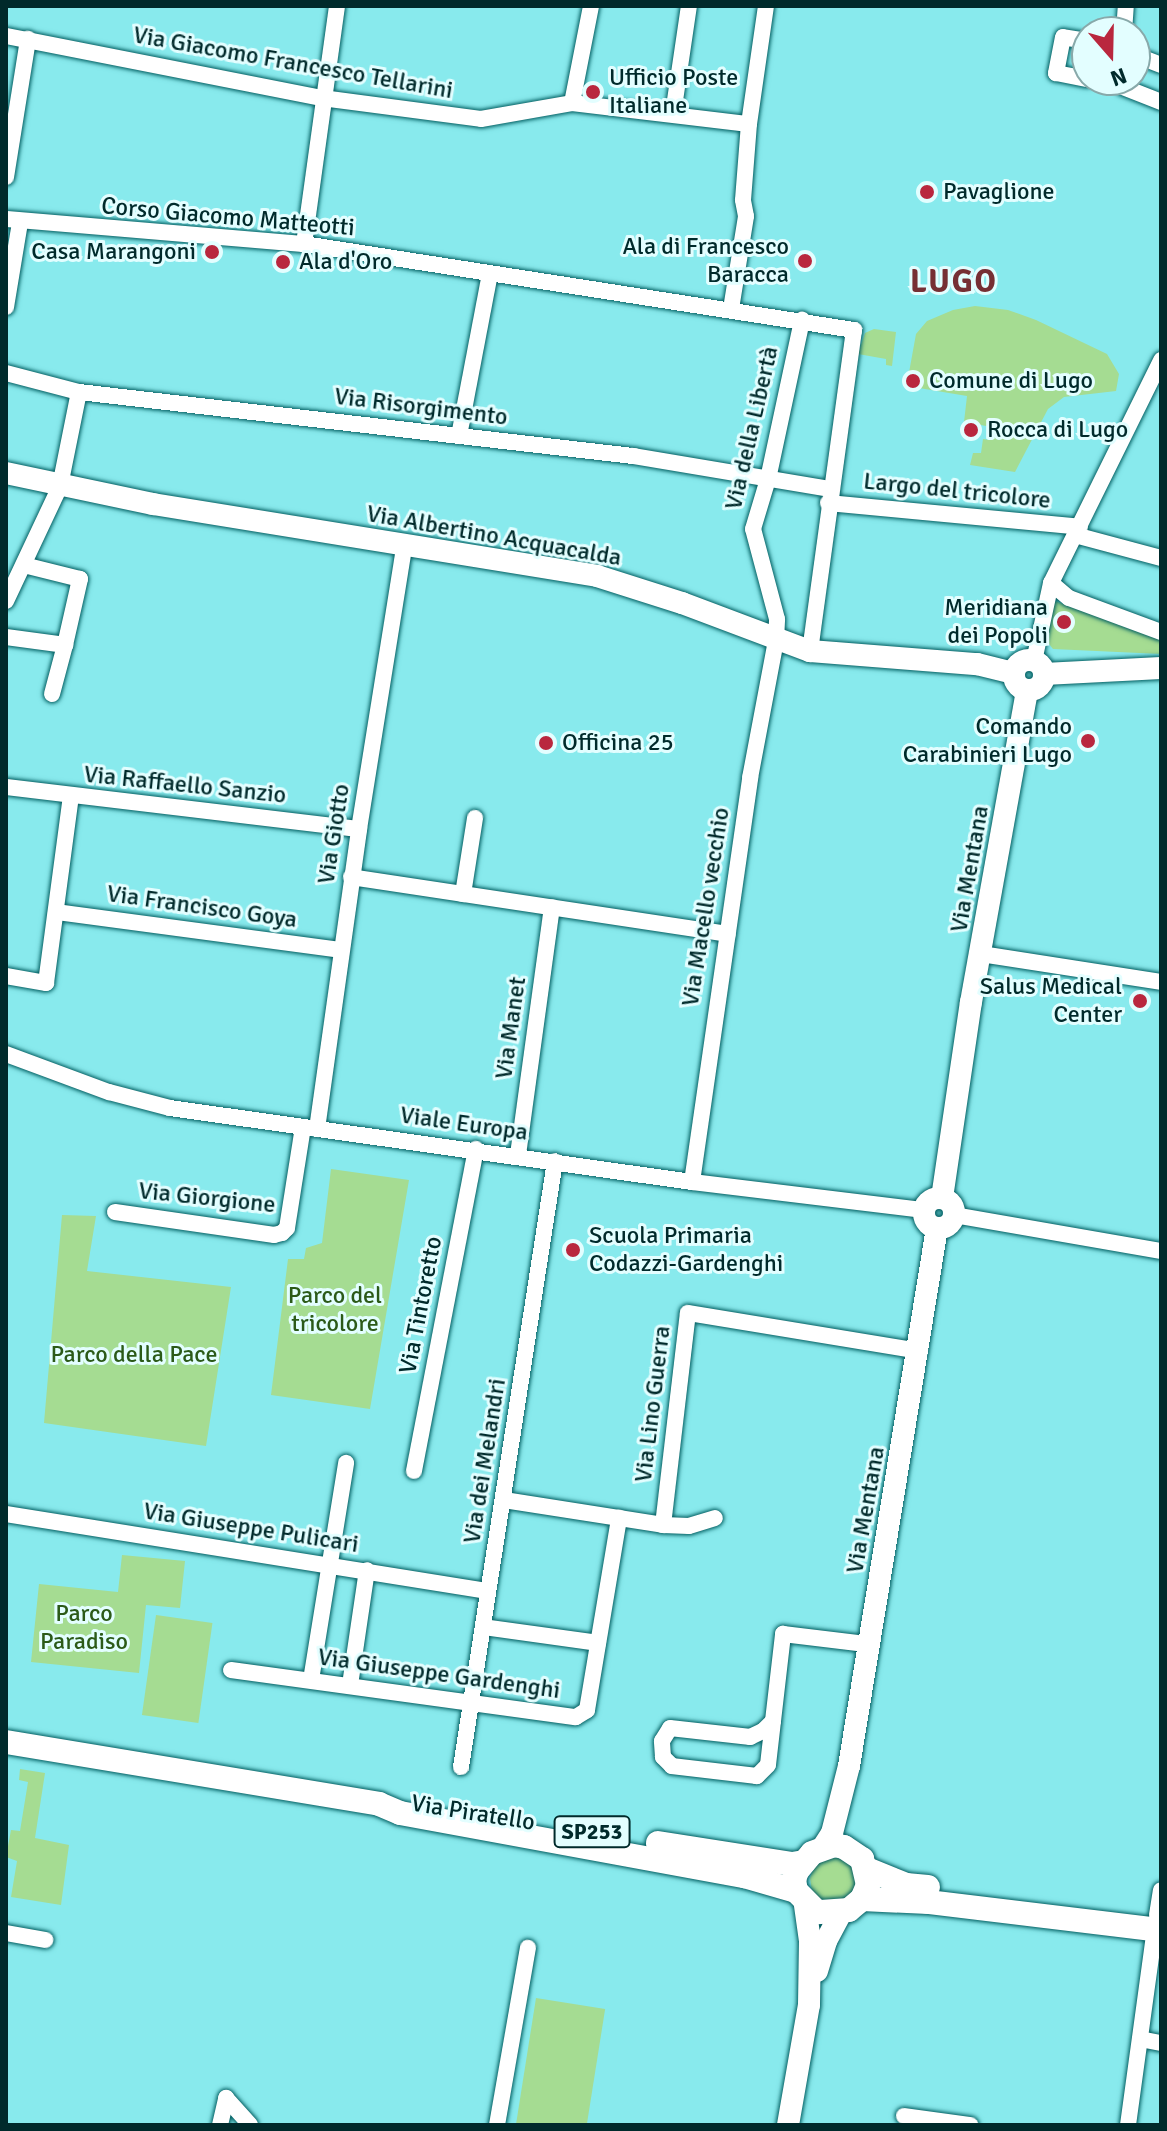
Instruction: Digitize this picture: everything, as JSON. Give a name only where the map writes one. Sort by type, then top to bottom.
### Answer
[{"type":"main road","name":"Via Albertino Acquacalda","points":[[6,473],[60,486],[404,547],[597,576],[682,603],[810,651],[977,664],[1021,682]]},
{"type":"main road","points":[[1021,682],[1040,686],[1039,668],[1161,668]]},
{"type":"main road","name":"Via Mentana","points":[[814,1854],[832,1833],[842,1799],[920,1351],[1021,682]]},
{"type":"main road","name":"Via Piratello","points":[[6,1742],[379,1804],[400,1813],[714,1870],[800,1898],[817,1912],[841,1913]]},
{"type":"main road","name":"Via Mentana","points":[[842,1799],[860,1860]]},
{"type":"main road","name":"Via Piratello","points":[[379,1804],[396,1801],[792,1864],[834,1845],[906,1885],[1158,1922]]},
{"type":"main road","points":[[788,2125],[807,2006],[810,1941],[797,1871],[814,1854]]},
{"type":"main road","points":[[807,2006],[826,1941],[841,1913],[862,1899],[868,1885],[860,1860]]},
{"type":"main road","points":[[862,1899],[918,1900],[1158,1922]]},
{"type":"street","points":[[304,244],[337,6]]},
{"type":"street","points":[[572,103],[591,6]]},
{"type":"street","points":[[673,114],[689,6]]},
{"type":"street","points":[[731,309],[746,216],[743,200],[749,124],[766,6]]},
{"type":"street","name":"Via Giacomo Francesco Tellarini","points":[[6,36],[322,98],[481,119],[572,103],[749,124]]},
{"type":"street","points":[[1071,38],[1063,37],[1056,73],[1071,76]]},
{"type":"street","points":[[6,177],[28,39]]},
{"type":"street","points":[[6,307],[13,220]]},
{"type":"street","name":"Corso Giacomo Matteotti","points":[[13,220],[304,244],[802,320]]},
{"type":"street","points":[[459,436],[490,274]]},
{"type":"street","points":[[802,320],[854,330],[810,651]]},
{"type":"street","name":"Via della Libertà","points":[[776,640],[777,619],[753,529],[768,479],[802,320]]},
{"type":"street","points":[[1039,668],[1051,583],[1158,371]]},
{"type":"street","name":"Via Risorgimento","points":[[6,373],[79,392],[633,456],[768,479],[829,496]]},
{"type":"street","points":[[6,601],[16,572],[60,486],[79,392]]},
{"type":"street","name":"Largo del tricolore","points":[[829,496],[1080,527],[1161,558]]},
{"type":"street","name":"Via Giotto","points":[[310,1128],[404,547]]},
{"type":"street","points":[[16,572],[80,579],[52,694]]},
{"type":"street","points":[[1051,583],[1069,598],[1161,632]]},
{"type":"street","points":[[6,637],[65,645]]},
{"type":"street","name":"Via Macello vecchio","points":[[692,1182],[703,1079],[750,778],[776,640]]},
{"type":"street","name":"Via Raffaello Sanzio","points":[[6,787],[359,829]]},
{"type":"street","points":[[6,976],[46,983],[71,796]]},
{"type":"street","points":[[463,894],[475,818]]},
{"type":"street","points":[[351,877],[728,934]]},
{"type":"street","name":"Via Manet","points":[[518,1155],[552,907]]},
{"type":"street","name":"Via Francisco Goya","points":[[56,912],[341,950]]},
{"type":"street","points":[[981,954],[1161,982]]},
{"type":"street","name":"Viale Europa","points":[[6,1054],[109,1092],[170,1108],[692,1182],[939,1213],[1161,1251]]},
{"type":"street","name":"Via Giorgione","points":[[115,1212],[274,1235],[282,1233],[287,1228],[310,1128]]},
{"type":"street","name":"Via Tintoretto","points":[[414,1471],[476,1149]]},
{"type":"street","name":"Via dei Melandri","points":[[461,1767],[555,1161]]},
{"type":"street","name":"Via Lino Guerra","points":[[663,1525],[688,1313],[920,1351]]},
{"type":"street","points":[[311,1680],[327,1564],[346,1463]]},
{"type":"street","points":[[504,1500],[663,1525],[689,1526],[715,1518]]},
{"type":"street","name":"Via Giuseppe Pulicari","points":[[6,1514],[488,1591]]},
{"type":"street","name":"Via Giuseppe Gardenghi","points":[[231,1670],[471,1700],[576,1717],[584,1714],[619,1518]]},
{"type":"street","points":[[350,1685],[367,1570]]},
{"type":"street","points":[[483,1627],[598,1643]]},
{"type":"street","points":[[773,1721],[750,1737],[670,1728],[662,1741],[663,1757],[672,1766],[757,1776],[768,1765],[783,1634],[857,1643]]},
{"type":"street","points":[[1128,2125],[1161,1890]]},
{"type":"street","points":[[6,1933],[45,1940]]},
{"type":"street","points":[[497,2125],[528,1948]]},
{"type":"street","points":[[1140,2039],[1161,2043]]},
{"type":"street","points":[[220,2125],[226,2098],[250,2125]]},
{"type":"street","points":[[904,2116],[970,2125]]},
{"type":"green space","points":[[975,306],[1008,310],[1036,320],[1107,354],[1119,374],[1116,391],[1064,397],[1048,409],[1015,472],[970,465],[973,453],[981,453],[983,439],[990,440],[992,427],[964,422],[967,396],[913,387],[912,379],[908,378],[916,334],[927,321],[953,310]]},
{"type":"green space","points":[[874,329],[896,332],[892,366],[886,365],[886,359],[858,354],[865,333]]},
{"type":"green space","points":[[1052,600],[1161,639],[1161,654],[1053,649],[1045,639]]},
{"type":"green space","name":"Parco del tricolore","points":[[331,1169],[409,1180],[370,1409],[271,1395],[288,1259],[304,1259],[306,1248],[322,1243]]},
{"type":"green space","name":"Parco della Pace","points":[[62,1215],[96,1216],[87,1271],[231,1287],[206,1446],[44,1423]]},
{"type":"green space","name":"Parco Paradiso","points":[[122,1555],[185,1561],[180,1608],[146,1605],[139,1673],[31,1662],[39,1584],[118,1592]]},
{"type":"green space","points":[[156,1615],[212,1623],[198,1723],[142,1715]]},
{"type":"green space","points":[[20,1769],[45,1773],[35,1838],[69,1845],[61,1905],[11,1897],[17,1861],[6,1857],[11,1830],[20,1831],[28,1782],[19,1780]]},
{"type":"green space","points":[[832,1854],[861,1867],[855,1901],[821,1903],[812,1892],[810,1878],[814,1867]]},
{"type":"green space","points":[[536,1998],[605,2009],[587,2125],[516,2125]]},
{"type":"place","name":"Ufficio Poste Italiane","points":[[593,92]]},
{"type":"place","name":"Pavaglione","points":[[927,192]]},
{"type":"place","name":"Casa Marangoni","points":[[212,252]]},
{"type":"place","name":"Ala di Francesco Baracca","points":[[805,261]]},
{"type":"place","name":"Ala d'Oro","points":[[283,262]]},
{"type":"place","name":"Comune di Lugo","points":[[913,381]]},
{"type":"place","name":"Rocca di Lugo","points":[[971,430]]},
{"type":"place","name":"Meridiana dei Popoli","points":[[1064,622]]},
{"type":"place","name":"Comando Carabinieri Lugo","points":[[1088,741]]},
{"type":"place","name":"Officina 25","points":[[546,743]]},
{"type":"place","name":"Salus Medical Center","points":[[1140,1001]]},
{"type":"place","name":"Scuola Primaria Codazzi-Gardenghi","points":[[573,1250]]},
{"type":"district","name":"LUGO","points":[[954,282]]}]
